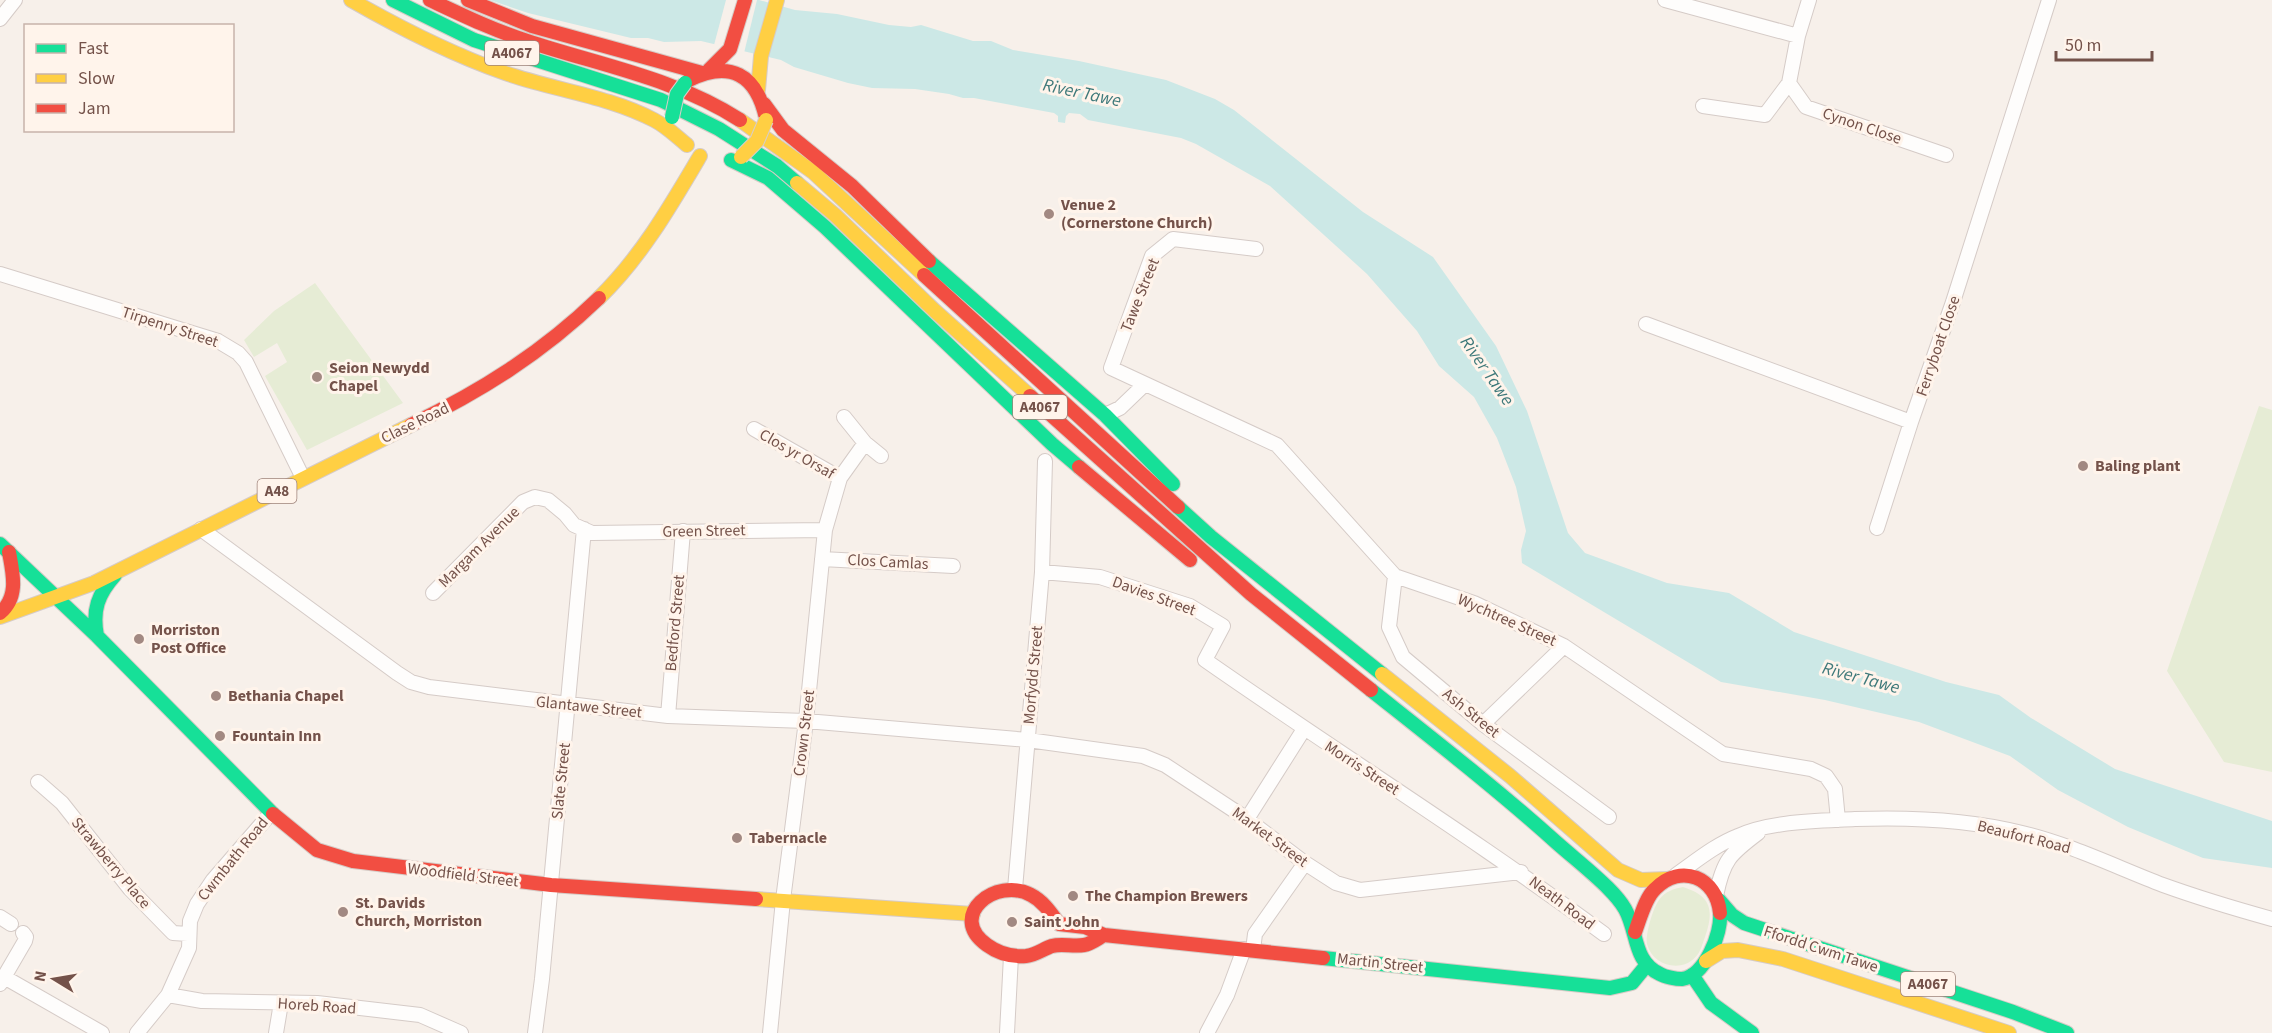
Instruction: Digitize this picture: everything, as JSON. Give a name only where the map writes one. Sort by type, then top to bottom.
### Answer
[{"type":"main road","points":[[351,0],[481,64],[528,81],[611,102],[637,112],[657,121],[700,156],[716,161],[736,159],[752,150],[761,138],[766,120],[764,104]]},
{"type":"main road","name":"A4067","points":[[393,0],[474,40],[661,100],[749,147],[803,187],[961,335],[1251,594],[1514,804],[1608,888],[1624,908],[1635,933]]},
{"type":"main road","name":"A4067","points":[[430,0],[479,23],[527,41],[643,75],[728,112],[759,132],[813,172],[1211,537],[1510,776],[1618,870],[1631,878],[1648,882],[1671,877]]},
{"type":"main road","points":[[468,0],[532,26],[705,71],[730,70],[745,78],[758,90]]},
{"type":"main road","points":[[687,145],[677,131],[672,117],[674,101],[685,83],[705,71],[730,49],[745,0]]},
{"type":"main road","points":[[777,0],[757,75],[758,90],[764,104],[783,130],[852,186],[927,259],[1105,416],[1269,582]]},
{"type":"main road","name":"Clase Road","points":[[57,597],[94,583],[466,398],[495,381],[576,319],[615,280],[644,247],[700,156]]},
{"type":"main road","points":[[736,159],[768,178],[825,227],[1052,444],[1144,523],[1195,564],[1226,583],[1251,594]]},
{"type":"main road","points":[[0,615],[8,608],[14,590],[13,571],[4,548]]},
{"type":"main road","name":"Woodfield Street","points":[[4,548],[98,636],[271,813],[310,845],[332,856],[353,861],[550,885],[973,914]]},
{"type":"main road","points":[[98,636],[93,617],[96,603],[106,585],[120,570]]},
{"type":"main road","name":"A48","points":[[0,615],[57,597]]},
{"type":"main road","points":[[1671,877],[1699,879],[1708,884],[1717,898],[1721,919],[1706,961],[1692,975],[1681,979],[1661,975],[1646,966],[1640,954],[1635,933],[1653,890],[1671,877]]},
{"type":"main road","points":[[1059,924],[1049,908],[1032,894],[1015,889],[987,896],[979,902],[973,914],[973,925],[980,941],[993,951],[1011,956],[1039,954],[1051,946],[1086,945],[1104,935]]},
{"type":"main road","name":"Ffordd Cwm Tawe","points":[[1717,898],[1732,915],[1744,923],[2013,1012],[2067,1033]]},
{"type":"main road","points":[[1059,924],[1085,927],[1104,935]]},
{"type":"main road","points":[[1051,946],[1059,924]]},
{"type":"main road","name":"Martin Street","points":[[1104,935],[1610,988],[1625,988],[1637,982],[1646,966]]},
{"type":"main road","name":"Ffordd Cwm Tawe","points":[[1706,961],[1722,951],[1738,950],[1772,956],[2009,1033]]},
{"type":"main road","points":[[1692,975],[1711,1003],[1752,1033]]},
{"type":"street","points":[[0,19],[15,0]]},
{"type":"street","points":[[1665,0],[1798,36]]},
{"type":"street","points":[[1703,106],[1765,115],[1789,83],[1798,36],[1809,0]]},
{"type":"street","name":"Ferryboat Close","points":[[1877,528],[1957,291],[2049,0]]},
{"type":"street","name":"Cynon Close","points":[[1789,83],[1806,107],[1946,155]]},
{"type":"street","name":"Tawe Street","points":[[1111,368],[1152,256],[1173,239],[1256,249]]},
{"type":"street","name":"Tirpenry Street","points":[[0,274],[229,346],[246,362],[303,478]]},
{"type":"street","points":[[1646,324],[1911,422]]},
{"type":"street","name":"Wychtree Street","points":[[1111,368],[1277,445],[1395,576],[1474,603],[1564,646],[1723,754],[1811,769],[1826,776],[1835,789],[1838,820]]},
{"type":"street","points":[[1105,416],[1120,408],[1145,384]]},
{"type":"street","points":[[844,417],[865,443],[881,456]]},
{"type":"street","name":"Clos yr Orsaf","points":[[754,429],[840,478]]},
{"type":"street","name":"Crown Street","points":[[770,1033],[783,900],[806,721],[825,530],[840,478],[865,443]]},
{"type":"street","name":"Morfydd Street","points":[[1015,889],[1042,572],[1045,461]]},
{"type":"street","name":"Margam Avenue","points":[[433,593],[523,502],[535,497],[548,500],[574,525],[584,529]]},
{"type":"street","name":"Glantawe Street","points":[[201,529],[411,682],[429,687],[668,716],[806,721],[1028,740]]},
{"type":"street","name":"Green Street","points":[[584,529],[592,533],[825,530]]},
{"type":"street","name":"Slate Street","points":[[535,1033],[584,529]]},
{"type":"street","name":"Bedford Street","points":[[668,716],[683,531]]},
{"type":"street","name":"Clos Camlas","points":[[822,559],[953,566]]},
{"type":"street","name":"Davies Street","points":[[1042,572],[1100,577],[1190,606],[1223,626],[1205,660]]},
{"type":"street","name":"Ash Street","points":[[1395,576],[1389,627],[1403,657],[1483,724],[1609,818]]},
{"type":"street","points":[[1483,724],[1564,646]]},
{"type":"street","name":"Morris Street","points":[[1205,660],[1304,729],[1521,872]]},
{"type":"street","points":[[1247,819],[1304,729]]},
{"type":"street","name":"Market Street","points":[[1028,740],[1143,756],[1165,765],[1247,819],[1305,863],[1336,883],[1360,890],[1521,872]]},
{"type":"street","name":"Strawberry Place","points":[[38,782],[62,803],[130,889],[173,933],[188,934]]},
{"type":"street","name":"Cwmbath Road","points":[[137,1033],[168,995],[189,948],[190,921],[197,904],[213,880],[271,813]]},
{"type":"street","name":"Beaufort Road","points":[[1671,877],[1715,847],[1740,835],[1764,828],[1838,820],[1904,817],[1951,821],[2023,833],[2084,852],[2163,885],[2272,919]]},
{"type":"street","points":[[1717,898],[1726,861],[1764,828]]},
{"type":"street","points":[[1207,1033],[1255,934],[1305,863]]},
{"type":"street","name":"Neath Road","points":[[1521,872],[1604,934]]},
{"type":"street","points":[[23,933],[26,937],[25,941],[2,980],[102,1033]]},
{"type":"street","points":[[1007,1033],[1011,956]]},
{"type":"street","name":"Horeb Road","points":[[168,995],[202,1001],[317,1003],[420,1015],[461,1033]]},
{"type":"street","points":[[276,1033],[280,1003]]},
{"type":"green space","points":[[315,283],[403,403],[307,450],[265,376],[287,362],[277,343],[254,357],[244,340],[274,311]]},
{"type":"green space","points":[[2259,406],[2272,410],[2272,772],[2224,762],[2167,671]]},
{"type":"green space","points":[[1683,887],[1700,895],[1710,912],[1708,928],[1698,954],[1685,964],[1677,966],[1662,963],[1650,952],[1647,934],[1652,915],[1661,897],[1667,892]]},
{"type":"water","name":"River Tawe","points":[[490,0],[759,0],[795,10],[837,14],[889,25],[911,27],[921,25],[973,41],[991,41],[1013,50],[1079,61],[1166,80],[1215,99],[1234,110],[1363,212],[1433,257],[1496,346],[1527,411],[1568,533],[1585,553],[1667,583],[1729,593],[1794,632],[1946,682],[1999,695],[2031,718],[2115,769],[2272,821],[2272,868],[2203,858],[2128,827],[2058,790],[2010,756],[1919,722],[1825,700],[1721,682],[1522,563],[1521,550],[1526,531],[1516,487],[1497,438],[1474,397],[1439,366],[1417,331],[1367,274],[1270,186],[1196,144],[1181,138],[1088,120],[1080,114],[1069,113],[1065,123],[1058,122],[1058,116],[1054,113],[974,98],[915,89],[872,88],[794,67],[781,60],[701,41],[664,42],[648,38],[631,38],[528,13]]},
{"type":"pier","points":[[726,0],[757,0],[744,53],[714,45]]},
{"type":"traffic: fast","points":[[393,0],[474,40],[661,100],[719,129],[777,166],[797,183]]},
{"type":"traffic: fast","points":[[672,117],[677,94],[685,83]]},
{"type":"traffic: fast","points":[[731,160],[768,178],[825,227],[1052,444],[1079,467]]},
{"type":"traffic: fast","points":[[929,261],[1105,415],[1173,484]]},
{"type":"traffic: fast","points":[[1178,507],[1211,537],[1382,674]]},
{"type":"traffic: fast","points":[[0,544],[97,636],[273,814]]},
{"type":"traffic: fast","points":[[97,636],[95,618],[98,603],[104,589],[115,575]]},
{"type":"traffic: fast","points":[[1371,690],[1488,784],[1608,888],[1625,909],[1640,954],[1651,969],[1665,976],[1682,979],[1698,970],[1705,962],[1715,942],[1720,913]]},
{"type":"traffic: fast","points":[[1719,900],[1732,915],[1744,923],[2013,1012],[2067,1033]]},
{"type":"traffic: fast","points":[[1323,958],[1610,988],[1632,983],[1646,966]]},
{"type":"traffic: fast","points":[[1692,975],[1711,1003],[1752,1033]]},
{"type":"traffic: slow","points":[[351,0],[426,40],[485,66],[600,99],[636,112],[663,125],[687,145]]},
{"type":"traffic: slow","points":[[758,90],[761,56],[777,0]]},
{"type":"traffic: slow","points":[[740,120],[813,172],[924,275]]},
{"type":"traffic: slow","points":[[741,157],[757,141],[766,120]]},
{"type":"traffic: slow","points":[[599,298],[642,248],[700,156]]},
{"type":"traffic: slow","points":[[797,183],[835,215],[935,311],[1030,396]]},
{"type":"traffic: slow","points":[[0,617],[94,583],[411,425]]},
{"type":"traffic: slow","points":[[1382,674],[1510,776],[1618,870],[1641,880],[1667,879]]},
{"type":"traffic: slow","points":[[756,899],[973,914]]},
{"type":"traffic: slow","points":[[1706,961],[1722,951],[1738,950],[1783,959],[2009,1033]]},
{"type":"traffic: jam","points":[[430,0],[514,37],[636,74],[689,93],[740,120]]},
{"type":"traffic: jam","points":[[468,0],[532,26],[702,73]]},
{"type":"traffic: jam","points":[[709,70],[730,49],[745,0]]},
{"type":"traffic: jam","points":[[689,80],[717,71],[739,75],[756,91],[766,118]]},
{"type":"traffic: jam","points":[[764,104],[783,130],[852,186],[929,261]]},
{"type":"traffic: jam","points":[[924,275],[1178,507]]},
{"type":"traffic: jam","points":[[411,425],[462,399],[510,369],[555,336],[599,298]]},
{"type":"traffic: jam","points":[[1030,396],[1251,594],[1371,690]]},
{"type":"traffic: jam","points":[[1079,467],[1190,560]]},
{"type":"traffic: jam","points":[[0,613],[6,607],[12,592],[13,577],[9,552]]},
{"type":"traffic: jam","points":[[273,814],[317,850],[353,861],[551,885],[756,899]]},
{"type":"traffic: jam","points":[[1635,932],[1651,893],[1665,881],[1676,876],[1696,878],[1705,883],[1712,891],[1720,913]]},
{"type":"traffic: jam","points":[[1059,924],[1039,901],[1031,895],[1017,891],[1004,891],[991,895],[974,911],[972,922],[976,934],[987,945],[1000,952],[1016,956],[1030,955],[1056,945],[1087,944],[1104,935]]},
{"type":"traffic: jam","points":[[1059,924],[1085,927],[1104,935],[1323,958]]},
{"type":"place","name":"Venue 2 (Cornerstone Church)","points":[[1049,214]]},
{"type":"place","name":"Seion Newydd Chapel","points":[[317,377]]},
{"type":"place","name":"Baling plant","points":[[2083,466]]},
{"type":"place","name":"Morriston Post Office","points":[[139,639]]},
{"type":"place","name":"Bethania Chapel","points":[[216,696]]},
{"type":"place","name":"Fountain Inn","points":[[220,736]]},
{"type":"place","name":"Tabernacle","points":[[737,838]]},
{"type":"place","name":"The Champion Brewers","points":[[1073,896]]},
{"type":"place","name":"St. Davids Church, Morriston","points":[[343,912]]},
{"type":"place","name":"Saint John","points":[[1012,922]]}]
